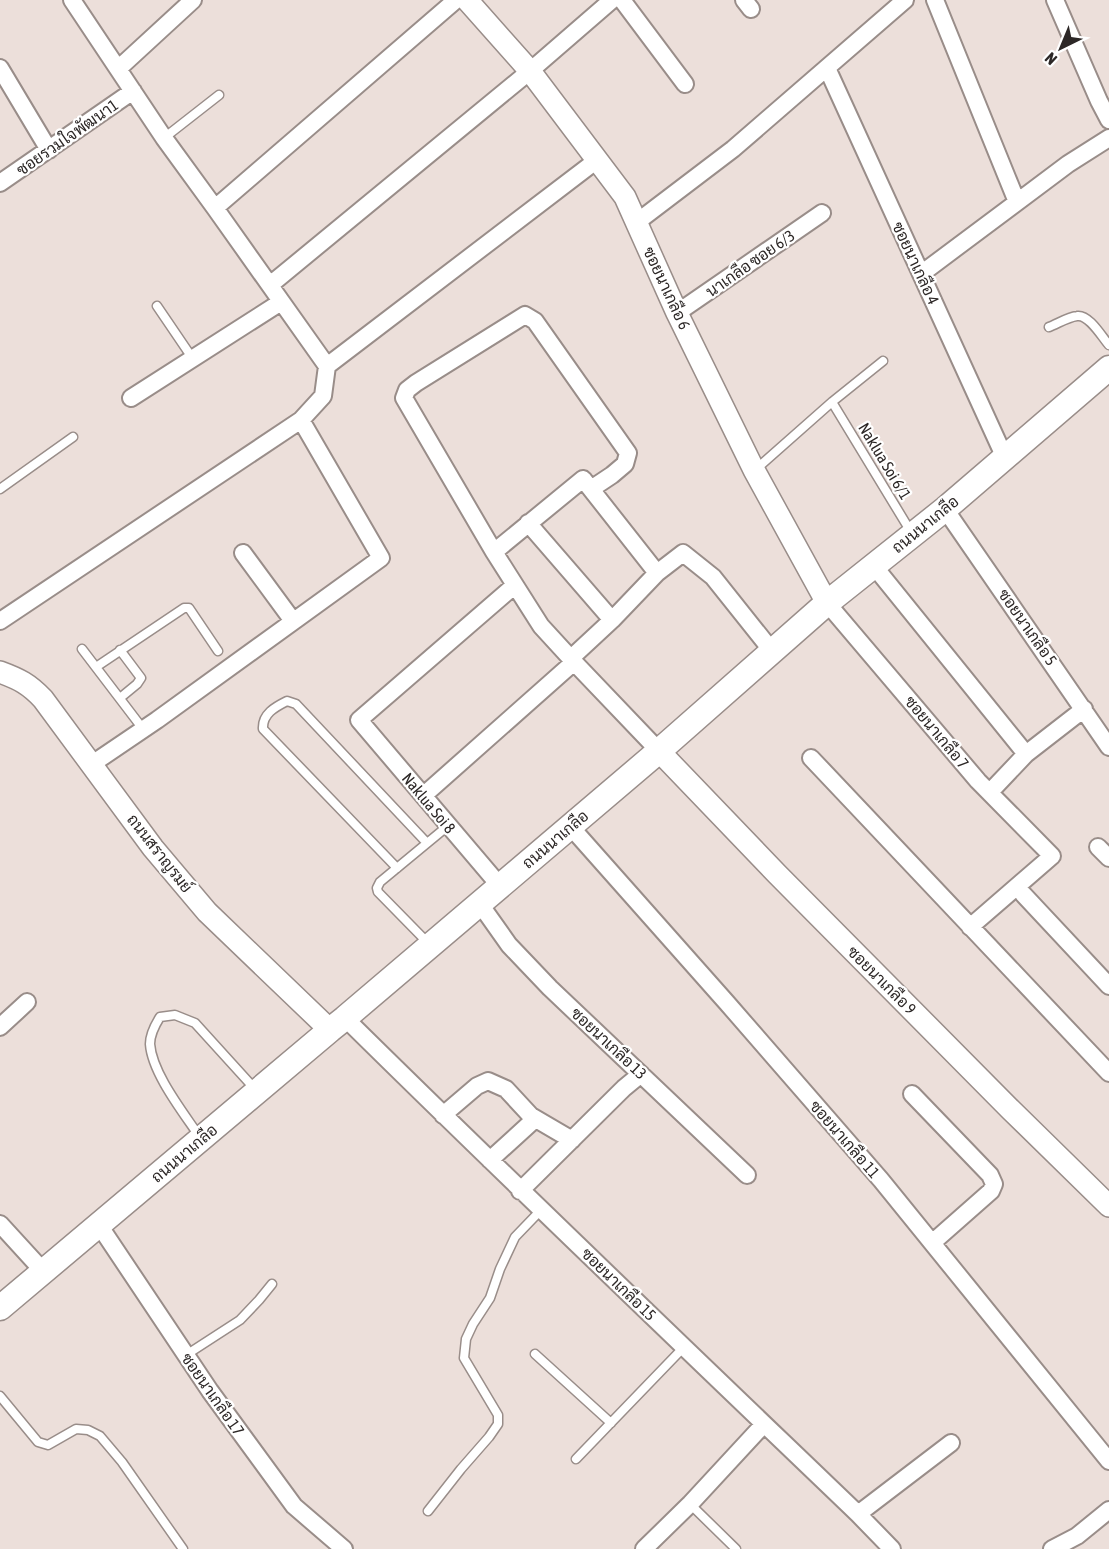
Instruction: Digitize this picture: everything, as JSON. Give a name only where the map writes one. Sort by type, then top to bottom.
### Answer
[{"type":"main road","name":"ถนนนาเกลือ","points":[[0,1308],[480,904],[827,603],[945,509],[1109,368]]},
{"type":"street","points":[[0,621],[301,420],[323,396],[327,366],[164,138],[72,0]]},
{"type":"street","points":[[118,69],[193,0]]},
{"type":"street","points":[[215,208],[456,0]]},
{"type":"street","name":"ซอยนาเกลือ 6","points":[[467,0],[530,71],[625,197],[677,313],[754,470],[827,603]]},
{"type":"street","points":[[270,285],[530,71],[612,0]]},
{"type":"street","points":[[621,0],[686,84]]},
{"type":"street","points":[[637,222],[734,149],[905,0]]},
{"type":"street","points":[[935,0],[1017,202]]},
{"type":"street","points":[[1055,0],[1109,120]]},
{"type":"street","points":[[0,68],[49,150]]},
{"type":"street","name":"ซอยนาเกลือ 4","points":[[827,68],[1005,458]]},
{"type":"street","name":"ซอยรวมใจพัฒนา1","points":[[0,183],[133,91]]},
{"type":"street","points":[[921,274],[1068,164],[1109,138]]},
{"type":"street","points":[[327,366],[597,160]]},
{"type":"street","name":"นาเกลือ ซอย 6/3","points":[[677,313],[822,213]]},
{"type":"street","points":[[131,398],[281,302]]},
{"type":"street","points":[[591,489],[625,464],[628,453],[535,321],[525,315],[407,390],[404,398],[494,552],[541,626],[659,751]]},
{"type":"street","points":[[92,764],[381,558],[301,420]]},
{"type":"street","points":[[494,552],[583,479],[657,573]]},
{"type":"street","name":"ซอยนาเกลือ 5","points":[[945,509],[1109,747]]},
{"type":"street","points":[[528,523],[612,620]]},
{"type":"street","points":[[243,553],[293,621]]},
{"type":"street","points":[[424,795],[572,661],[657,573],[683,553],[713,577],[772,651]]},
{"type":"street","points":[[874,566],[1026,754]]},
{"type":"street","name":"Naklua Soi 8","points":[[500,886],[359,720],[515,585]]},
{"type":"street","name":"ซอยนาเกลือ 7","points":[[827,603],[990,792],[1052,856],[970,927]]},
{"type":"street","name":"ถนนสราญรมย์","points":[[0,672],[18,678],[33,688],[43,699],[153,848],[207,912],[337,1024]]},
{"type":"street","points":[[990,792],[1026,754],[1084,709]]},
{"type":"street","name":"ซอยนาเกลือ 9","points":[[659,751],[777,874],[1109,1206]]},
{"type":"street","points":[[811,758],[1109,1073]]},
{"type":"street","name":"ซอยนาเกลือ 11","points":[[570,826],[881,1180],[1109,1461]]},
{"type":"street","points":[[1023,894],[1109,986]]},
{"type":"street","name":"ซอยนาเกลือ 13","points":[[480,904],[509,945],[550,988],[747,1174]]},
{"type":"street","points":[[0,1027],[27,1002]]},
{"type":"street","name":"ซอยนาเกลือ 15","points":[[337,1024],[443,1115],[892,1549]]},
{"type":"street","points":[[520,1191],[641,1074]]},
{"type":"street","points":[[443,1115],[477,1086],[488,1082],[507,1089],[531,1116],[572,1140]]},
{"type":"street","points":[[912,1094],[990,1175],[994,1184],[991,1191],[932,1243]]},
{"type":"street","points":[[490,1161],[535,1119]]},
{"type":"street","points":[[0,1224],[43,1271]]},
{"type":"street","name":"ซอยนาเกลือ 17","points":[[99,1224],[210,1391],[294,1506],[344,1549]]},
{"type":"street","points":[[644,1549],[690,1504],[764,1424]]},
{"type":"street","points":[[858,1514],[951,1443]]},
{"type":"street","points":[[1053,1549],[1077,1536],[1109,1510]]},
{"type":"lane","points":[[164,138],[219,95]]},
{"type":"lane","points":[[157,306],[193,359]]},
{"type":"lane","points":[[1049,327],[1074,316],[1084,316],[1109,345]]},
{"type":"lane","points":[[754,470],[883,361]]},
{"type":"lane","name":"Naklua Soi 6/1","points":[[832,402],[913,535]]},
{"type":"lane","points":[[0,489],[72,437]]},
{"type":"lane","points":[[96,667],[184,608],[189,608],[218,651]]},
{"type":"lane","points":[[82,649],[143,729]]},
{"type":"lane","points":[[120,650],[141,678],[120,698]]},
{"type":"lane","points":[[397,868],[263,729],[262,721],[276,707],[287,701],[296,704],[427,843]]},
{"type":"lane","points":[[430,945],[378,892],[377,888],[380,882],[449,825]]},
{"type":"lane","points":[[201,1139],[162,1080],[153,1058],[150,1042],[153,1028],[160,1017],[175,1015],[195,1023],[257,1091]]},
{"type":"lane","points":[[428,1511],[498,1424],[498,1416],[464,1358],[466,1339],[490,1298],[515,1237],[541,1210]]},
{"type":"lane","points":[[186,1355],[240,1320],[272,1284]]},
{"type":"lane","points":[[576,1459],[685,1347]]},
{"type":"lane","points":[[535,1354],[611,1423]]},
{"type":"lane","points":[[0,1396],[38,1442],[48,1445],[76,1429],[88,1430],[100,1436],[122,1462],[183,1549]]},
{"type":"lane","points":[[690,1504],[736,1549]]}]
